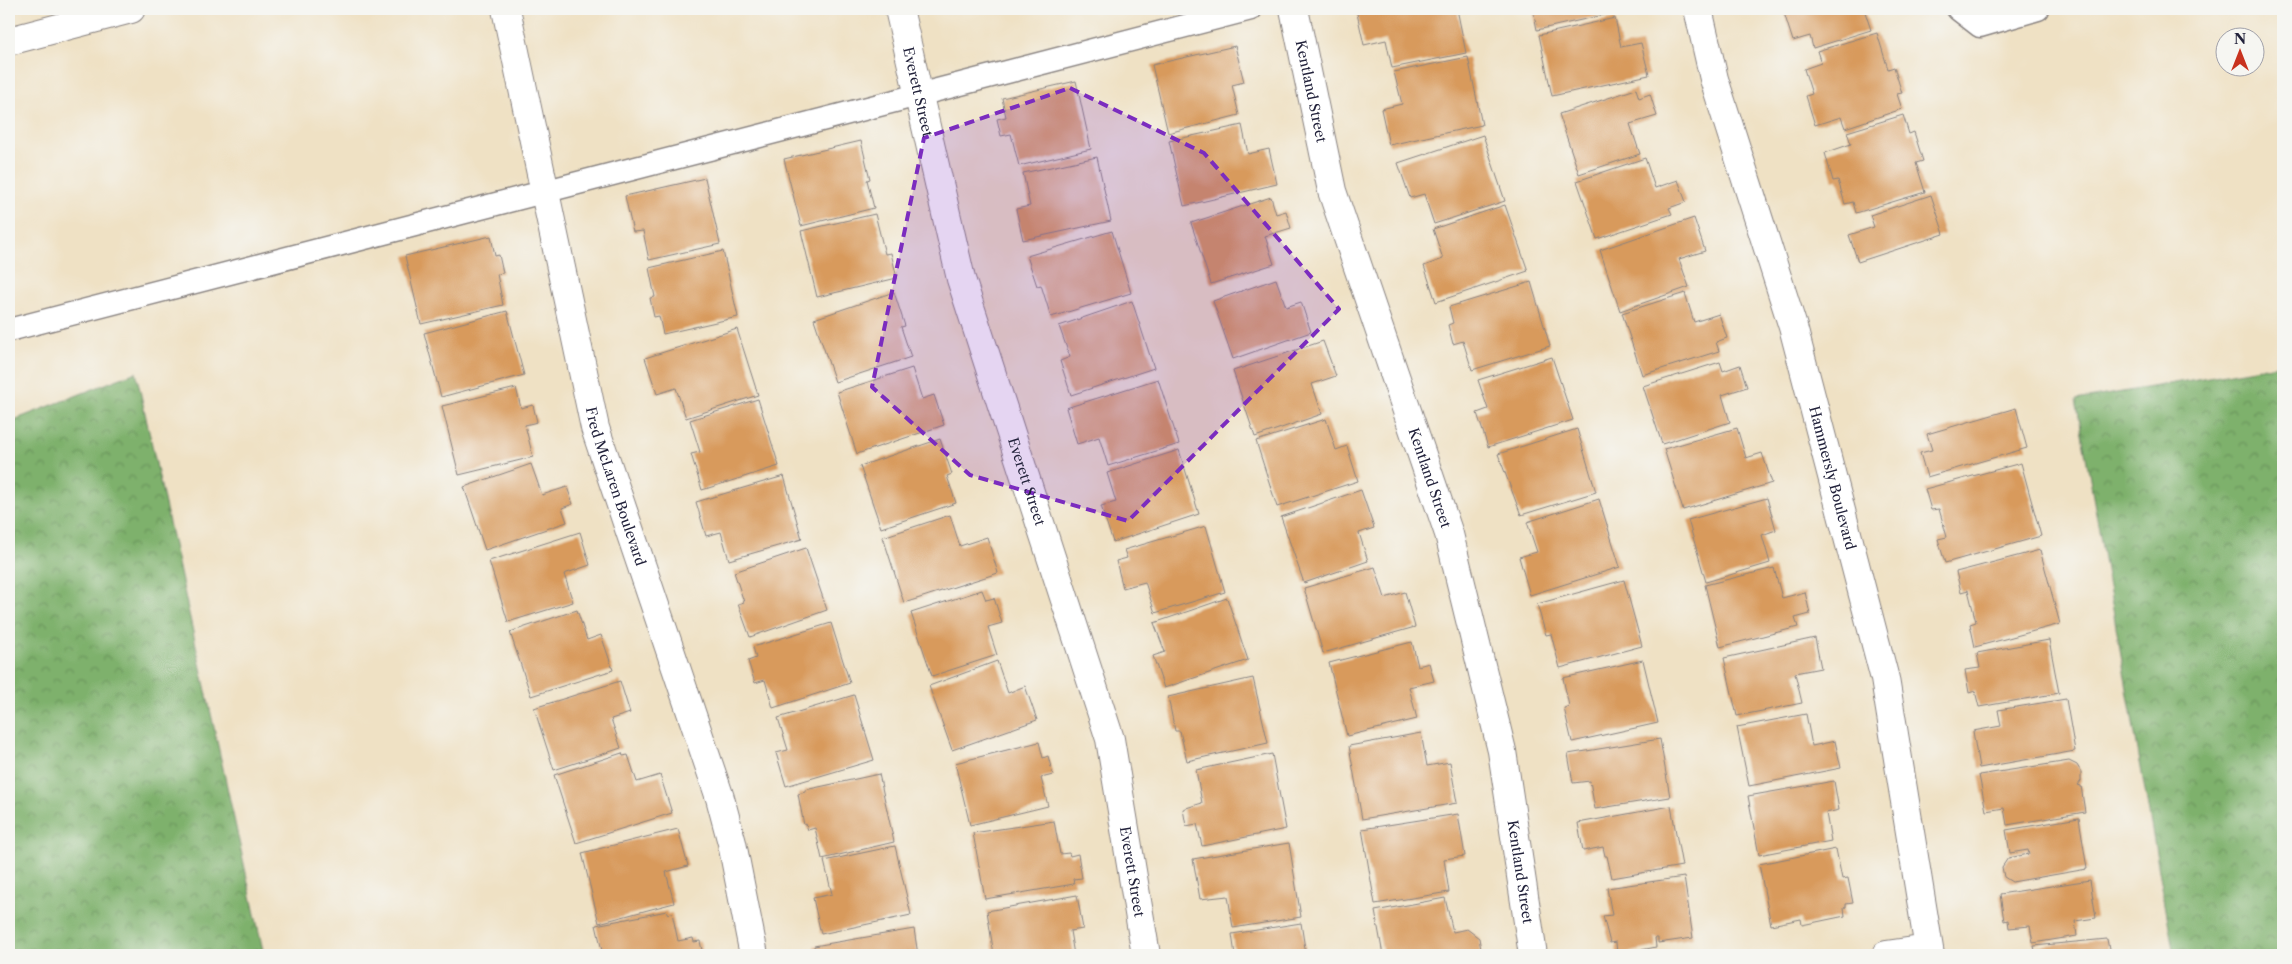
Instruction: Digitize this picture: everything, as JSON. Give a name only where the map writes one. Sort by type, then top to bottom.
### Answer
[{"type":"street","points":[[9,41],[101,12],[130,9]]},
{"type":"street","name":"Fred McLaren Boulevard","points":[[506,9],[595,428],[720,798],[732,843],[754,955]]},
{"type":"street","name":"Everett Street","points":[[899,9],[961,279],[1110,739],[1146,955]]},
{"type":"street","name":"Kentland Street","points":[[1294,9],[1332,191],[1449,534],[1502,751],[1533,955]]},
{"type":"street","name":"Hammersly Boulevard","points":[[1698,9],[1714,79],[1793,327],[1885,679],[1929,952]]},
{"type":"street","points":[[1886,955],[1929,952]]},
{"type":"lane","points":[[9,330],[1251,9]]},
{"type":"lane","points":[[1958,9],[1980,26],[2038,9]]},
{"type":"highlighted area","points":[[1070,88],[1204,153],[1339,309],[1128,521],[970,475],[872,387],[924,138]]},
{"type":"green space","points":[[2283,364],[2283,955],[2174,955],[2076,400]]},
{"type":"green space","points":[[136,372],[264,955],[9,955],[9,422]]},
{"type":"building","points":[[1356,9],[1457,9],[1466,53],[1392,68],[1386,40],[1364,45]]},
{"type":"building","points":[[1533,9],[1607,9],[1608,14],[1537,30]]},
{"type":"building","points":[[1798,9],[1864,9],[1871,30],[1813,48],[1810,36],[1793,41],[1784,13]]},
{"type":"building","points":[[1615,18],[1621,47],[1641,43],[1649,75],[1552,96],[1539,35]]},
{"type":"building","points":[[1877,33],[1888,69],[1894,67],[1902,93],[1897,94],[1902,109],[1845,128],[1841,117],[1815,125],[1806,96],[1812,94],[1804,69],[1821,63],[1817,51]]},
{"type":"building","points":[[1235,46],[1244,82],[1232,85],[1239,115],[1168,133],[1152,65]]},
{"type":"building","points":[[1468,57],[1482,125],[1389,145],[1381,109],[1402,104],[1394,72]]},
{"type":"building","points":[[1076,81],[1091,149],[1019,166],[1011,134],[1001,136],[997,119],[1006,117],[1002,98]]},
{"type":"building","points":[[1636,89],[1639,98],[1650,94],[1657,116],[1630,124],[1640,154],[1579,174],[1559,114]]},
{"type":"building","points":[[1903,115],[1909,134],[1914,132],[1923,161],[1916,163],[1925,192],[1856,213],[1853,202],[1845,204],[1838,180],[1833,181],[1825,153],[1851,144],[1847,132]]},
{"type":"building","points":[[1242,125],[1248,154],[1269,149],[1277,184],[1184,206],[1169,141]]},
{"type":"building","points":[[1483,135],[1505,201],[1434,224],[1424,194],[1410,198],[1398,163]]},
{"type":"building","points":[[861,141],[870,179],[867,180],[874,208],[801,226],[784,159]]},
{"type":"building","points":[[1097,157],[1111,221],[1023,240],[1016,209],[1030,206],[1023,173]]},
{"type":"building","points":[[1645,158],[1655,188],[1678,180],[1686,202],[1669,208],[1672,214],[1597,239],[1577,181]]},
{"type":"building","points":[[705,178],[720,244],[649,260],[643,231],[633,232],[625,196]]},
{"type":"building","points":[[1931,195],[1944,234],[1858,262],[1849,235],[1874,227],[1870,215]]},
{"type":"building","points":[[1271,197],[1276,214],[1286,211],[1291,228],[1265,236],[1274,264],[1211,284],[1191,223]]},
{"type":"building","points":[[1505,205],[1528,271],[1436,302],[1424,266],[1443,259],[1433,229]]},
{"type":"building","points":[[875,214],[885,254],[891,253],[897,278],[817,297],[801,231]]},
{"type":"building","points":[[1694,218],[1705,251],[1679,259],[1689,287],[1620,311],[1600,250]]},
{"type":"building","points":[[1112,231],[1131,293],[1051,317],[1041,285],[1037,286],[1027,256]]},
{"type":"building","points":[[491,236],[495,256],[499,255],[503,273],[497,274],[503,305],[421,324],[405,256]]},
{"type":"building","points":[[723,251],[738,317],[663,334],[659,316],[654,317],[650,298],[655,297],[649,268]]},
{"type":"building","points":[[1276,279],[1286,307],[1301,302],[1311,332],[1233,359],[1213,301]]},
{"type":"building","points":[[1531,282],[1550,346],[1472,370],[1463,341],[1453,344],[1448,325],[1453,323],[1449,307]]},
{"type":"building","points":[[894,292],[905,326],[901,327],[911,357],[835,382],[814,319]]},
{"type":"building","points":[[1685,293],[1694,322],[1719,314],[1727,338],[1716,342],[1719,351],[1642,375],[1622,313]]},
{"type":"building","points":[[1132,301],[1154,368],[1071,395],[1060,361],[1070,357],[1059,326]]},
{"type":"building","points":[[507,311],[524,375],[441,397],[424,333]]},
{"type":"building","points":[[737,329],[758,395],[686,418],[676,388],[657,394],[645,358]]},
{"type":"building","points":[[1323,341],[1336,376],[1312,384],[1322,414],[1255,437],[1233,371]]},
{"type":"building","points":[[1552,357],[1573,420],[1488,447],[1477,413],[1488,409],[1478,380]]},
{"type":"building","points":[[1720,362],[1723,371],[1740,365],[1747,387],[1722,395],[1730,422],[1662,444],[1643,386]]},
{"type":"building","points":[[912,368],[922,399],[934,395],[944,425],[857,454],[837,392]]},
{"type":"building","points":[[1158,379],[1179,444],[1108,466],[1099,437],[1077,444],[1066,408]]},
{"type":"building","points":[[516,388],[521,408],[533,405],[537,422],[525,425],[533,457],[459,475],[442,406]]},
{"type":"building","points":[[758,399],[779,466],[702,490],[691,454],[700,452],[690,420]]},
{"type":"building","points":[[2016,408],[2027,448],[1927,477],[1920,453],[1932,450],[1927,434]]},
{"type":"building","points":[[1326,419],[1336,450],[1347,446],[1358,481],[1277,507],[1256,441]]},
{"type":"building","points":[[1737,428],[1746,458],[1762,453],[1772,483],[1683,510],[1664,449]]},
{"type":"building","points":[[1577,429],[1596,492],[1521,515],[1498,454]]},
{"type":"building","points":[[940,439],[952,474],[947,476],[956,503],[881,528],[860,466]]},
{"type":"building","points":[[1179,450],[1199,514],[1113,542],[1101,506],[1116,502],[1107,473]]},
{"type":"building","points":[[2021,463],[2041,536],[1945,563],[1938,539],[1947,537],[1939,509],[1931,510],[1925,489]]},
{"type":"building","points":[[531,464],[542,495],[567,487],[573,504],[562,508],[567,522],[485,550],[464,487]]},
{"type":"building","points":[[784,476],[802,539],[729,560],[721,532],[706,536],[696,502]]},
{"type":"building","points":[[1361,490],[1374,528],[1359,533],[1368,561],[1304,583],[1281,517]]},
{"type":"building","points":[[1767,498],[1776,530],[1762,535],[1770,563],[1706,582],[1688,520]]},
{"type":"building","points":[[1599,499],[1620,567],[1530,595],[1519,557],[1537,552],[1527,522]]},
{"type":"building","points":[[950,515],[960,546],[987,537],[998,573],[904,603],[883,537]]},
{"type":"building","points":[[1206,526],[1225,592],[1155,613],[1145,582],[1123,588],[1116,561],[1127,558],[1124,550]]},
{"type":"building","points":[[580,532],[590,565],[564,574],[573,602],[508,622],[489,561]]},
{"type":"building","points":[[806,548],[827,610],[750,637],[738,604],[744,602],[734,572]]},
{"type":"building","points":[[2040,550],[2060,624],[1975,647],[1970,624],[1976,622],[1968,590],[1961,592],[1956,572]]},
{"type":"building","points":[[1375,567],[1385,598],[1405,592],[1415,627],[1323,653],[1304,588]]},
{"type":"building","points":[[1774,568],[1782,598],[1805,592],[1810,614],[1795,618],[1798,627],[1720,647],[1705,585]]},
{"type":"building","points":[[1624,580],[1642,646],[1560,668],[1551,634],[1546,635],[1537,604]]},
{"type":"building","points":[[982,590],[986,600],[994,598],[1002,623],[988,627],[997,655],[932,676],[911,613]]},
{"type":"building","points":[[1227,598],[1248,660],[1164,688],[1153,656],[1165,652],[1154,623]]},
{"type":"building","points":[[577,610],[587,640],[601,635],[613,670],[531,696],[510,632]]},
{"type":"building","points":[[831,623],[850,683],[773,708],[765,680],[755,683],[748,661],[756,658],[753,647]]},
{"type":"building","points":[[1815,638],[1821,668],[1795,673],[1802,703],[1737,716],[1724,658]]},
{"type":"building","points":[[2049,640],[2059,693],[1979,707],[1975,691],[1969,693],[1965,670],[1980,668],[1977,653]]},
{"type":"building","points":[[1412,642],[1418,666],[1429,663],[1434,681],[1409,687],[1417,719],[1347,736],[1329,663]]},
{"type":"building","points":[[1643,660],[1658,723],[1572,742],[1564,708],[1569,706],[1563,678]]},
{"type":"building","points":[[997,661],[1008,693],[1025,686],[1037,720],[952,750],[929,686]]},
{"type":"building","points":[[1253,678],[1268,743],[1187,761],[1180,731],[1175,731],[1168,697]]},
{"type":"building","points":[[620,681],[630,713],[611,719],[621,748],[554,770],[534,708]]},
{"type":"building","points":[[854,695],[874,760],[786,786],[776,753],[788,750],[778,718]]},
{"type":"building","points":[[2066,699],[2075,751],[1979,768],[1973,731],[2001,726],[1998,710]]},
{"type":"building","points":[[1806,714],[1812,746],[1835,741],[1841,768],[1749,786],[1737,727]]},
{"type":"building","points":[[1421,733],[1427,766],[1450,762],[1457,803],[1362,819],[1349,746]]},
{"type":"building","points":[[1660,739],[1670,797],[1595,809],[1590,781],[1573,783],[1568,754]]},
{"type":"building","points":[[1039,742],[1043,758],[1048,756],[1053,775],[1041,778],[1048,806],[970,825],[955,763]]},
{"type":"building","points":[[622,753],[623,756],[628,755],[637,782],[660,775],[672,813],[576,843],[554,775]]},
{"type":"building","points":[[1272,754],[1286,829],[1202,846],[1197,824],[1186,826],[1183,809],[1202,803],[1196,770]]},
{"type":"building","points":[[2069,761],[2077,765],[2081,772],[2081,781],[2078,785],[2081,786],[2085,812],[2007,825],[2004,808],[1986,811],[1979,775]]},
{"type":"building","points":[[879,774],[894,842],[822,859],[815,828],[808,830],[806,824],[804,825],[798,794],[805,792],[805,790]]},
{"type":"building","points":[[1834,781],[1839,810],[1826,813],[1831,841],[1759,855],[1748,796]]},
{"type":"building","points":[[1671,806],[1682,866],[1612,878],[1603,847],[1583,851],[1578,823]]},
{"type":"building","points":[[1458,814],[1465,856],[1444,859],[1449,892],[1375,904],[1362,829]]},
{"type":"building","points":[[2079,818],[2087,869],[2012,882],[2004,877],[2002,867],[2008,858],[2029,854],[2028,850],[2010,853],[2006,830]]},
{"type":"building","points":[[1054,821],[1060,854],[1069,853],[1070,856],[1078,854],[1082,878],[1073,879],[1074,884],[985,899],[973,833]]},
{"type":"building","points":[[678,829],[688,866],[666,872],[674,903],[599,923],[582,853]]},
{"type":"building","points":[[1289,843],[1301,917],[1233,928],[1228,896],[1200,899],[1193,859]]},
{"type":"building","points":[[895,846],[911,915],[821,934],[813,898],[832,894],[824,861]]},
{"type":"building","points":[[1836,849],[1842,879],[1848,878],[1853,903],[1846,904],[1844,908],[1845,916],[1802,925],[1801,919],[1771,925],[1759,864]]},
{"type":"building","points":[[1684,877],[1693,938],[1658,943],[1658,938],[1655,938],[1656,947],[1617,955],[1616,942],[1610,943],[1603,916],[1612,915],[1607,888]]},
{"type":"building","points":[[2090,880],[2096,918],[2075,921],[2077,936],[2033,943],[2030,926],[2009,928],[2008,920],[2004,921],[2000,894]]},
{"type":"building","points":[[1077,895],[1083,929],[1070,931],[1074,955],[994,955],[987,911]]},
{"type":"building","points":[[1445,898],[1453,932],[1467,929],[1479,938],[1482,955],[1383,955],[1375,911]]},
{"type":"building","points":[[667,911],[667,914],[672,913],[678,941],[693,938],[694,942],[700,941],[703,955],[603,955],[596,925]]},
{"type":"building","points":[[1301,923],[1306,955],[1235,955],[1232,934]]},
{"type":"building","points":[[914,929],[918,955],[815,955],[814,946]]},
{"type":"building","points":[[2107,939],[2110,955],[2036,955],[2034,946]]}]
